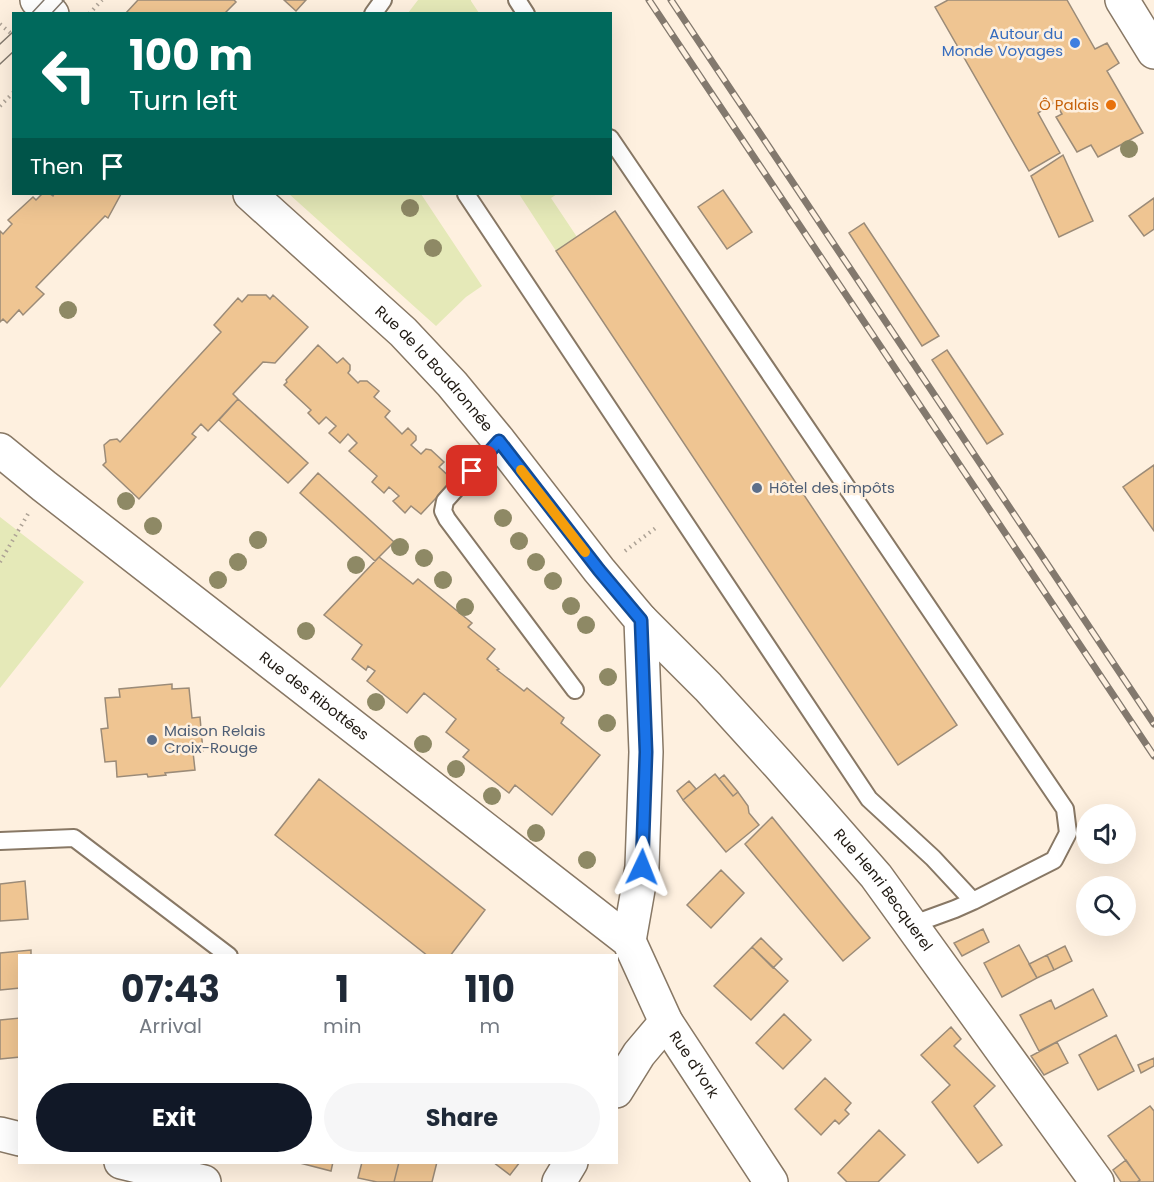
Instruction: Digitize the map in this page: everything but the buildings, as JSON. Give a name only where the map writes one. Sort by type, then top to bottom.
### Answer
[{"type":"street","points":[[37,0],[50,12]]},
{"type":"street","points":[[1122,0],[1154,52]]},
{"type":"street","name":"Rue de la Boudronnée","points":[[251,195],[403,332],[452,384],[641,620]]},
{"type":"street","name":"Rue des Ribottées","points":[[0,450],[629,941]]},
{"type":"street","points":[[629,941],[642,867],[645,798],[646,752],[641,620]]},
{"type":"street","name":"Rue Henri Becquerel","points":[[641,620],[708,687],[876,876],[1097,1182]]},
{"type":"street","name":"Rue d'York","points":[[629,941],[666,1022],[771,1182]]},
{"type":"street","points":[[618,1088],[639,1054],[666,1022]]},
{"type":"street","points":[[0,1134],[18,1138]]},
{"type":"street","points":[[129,1164],[204,1182]]},
{"type":"street","points":[[559,1182],[571,1164]]},
{"type":"lane","points":[[612,141],[1065,809],[1068,833],[1054,860],[973,901],[911,925]]},
{"type":"lane","points":[[467,195],[869,799],[933,858],[973,901]]},
{"type":"lane","points":[[499,441],[445,501],[443,511],[575,690]]},
{"type":"lane","points":[[0,841],[74,838],[226,954]]},
{"type":"path","points":[[91,12],[102,0]]},
{"type":"path","points":[[0,24],[12,34]]},
{"type":"path","points":[[0,106],[12,94]]},
{"type":"path","points":[[0,562],[44,486]]},
{"type":"path","points":[[599,570],[677,513]]},
{"type":"green space","points":[[418,0],[471,0],[478,12],[409,12]]},
{"type":"green space","points":[[290,195],[422,195],[482,286],[466,297],[436,326]]},
{"type":"green space","points":[[520,195],[556,195],[551,198],[577,237],[556,251]]},
{"type":"green space","points":[[0,517],[84,582],[0,688]]},
{"type":"tram line","points":[[33,12],[44,0]]},
{"type":"tram line","points":[[53,12],[64,0]]},
{"type":"tram line","points":[[0,44],[12,33]]},
{"type":"tram line","points":[[0,64],[12,53]]},
{"type":"railway","points":[[649,0],[1154,756]]},
{"type":"railway","points":[[671,0],[1154,724]]},
{"type":"slow traffic","points":[[521,470],[585,552]]},
{"type":"place","name":"Autour du Monde Voyages","points":[[1075,43]]},
{"type":"place","name":"Ô Palais","points":[[1111,105]]},
{"type":"place","name":"Hôtel des impôts","points":[[757,488]]},
{"type":"place","name":"Maison Relais Croix-Rouge","points":[[152,740]]},
{"type":"route","points":[[472,471],[499,441],[599,570],[641,620],[646,752],[642,867]]}]
